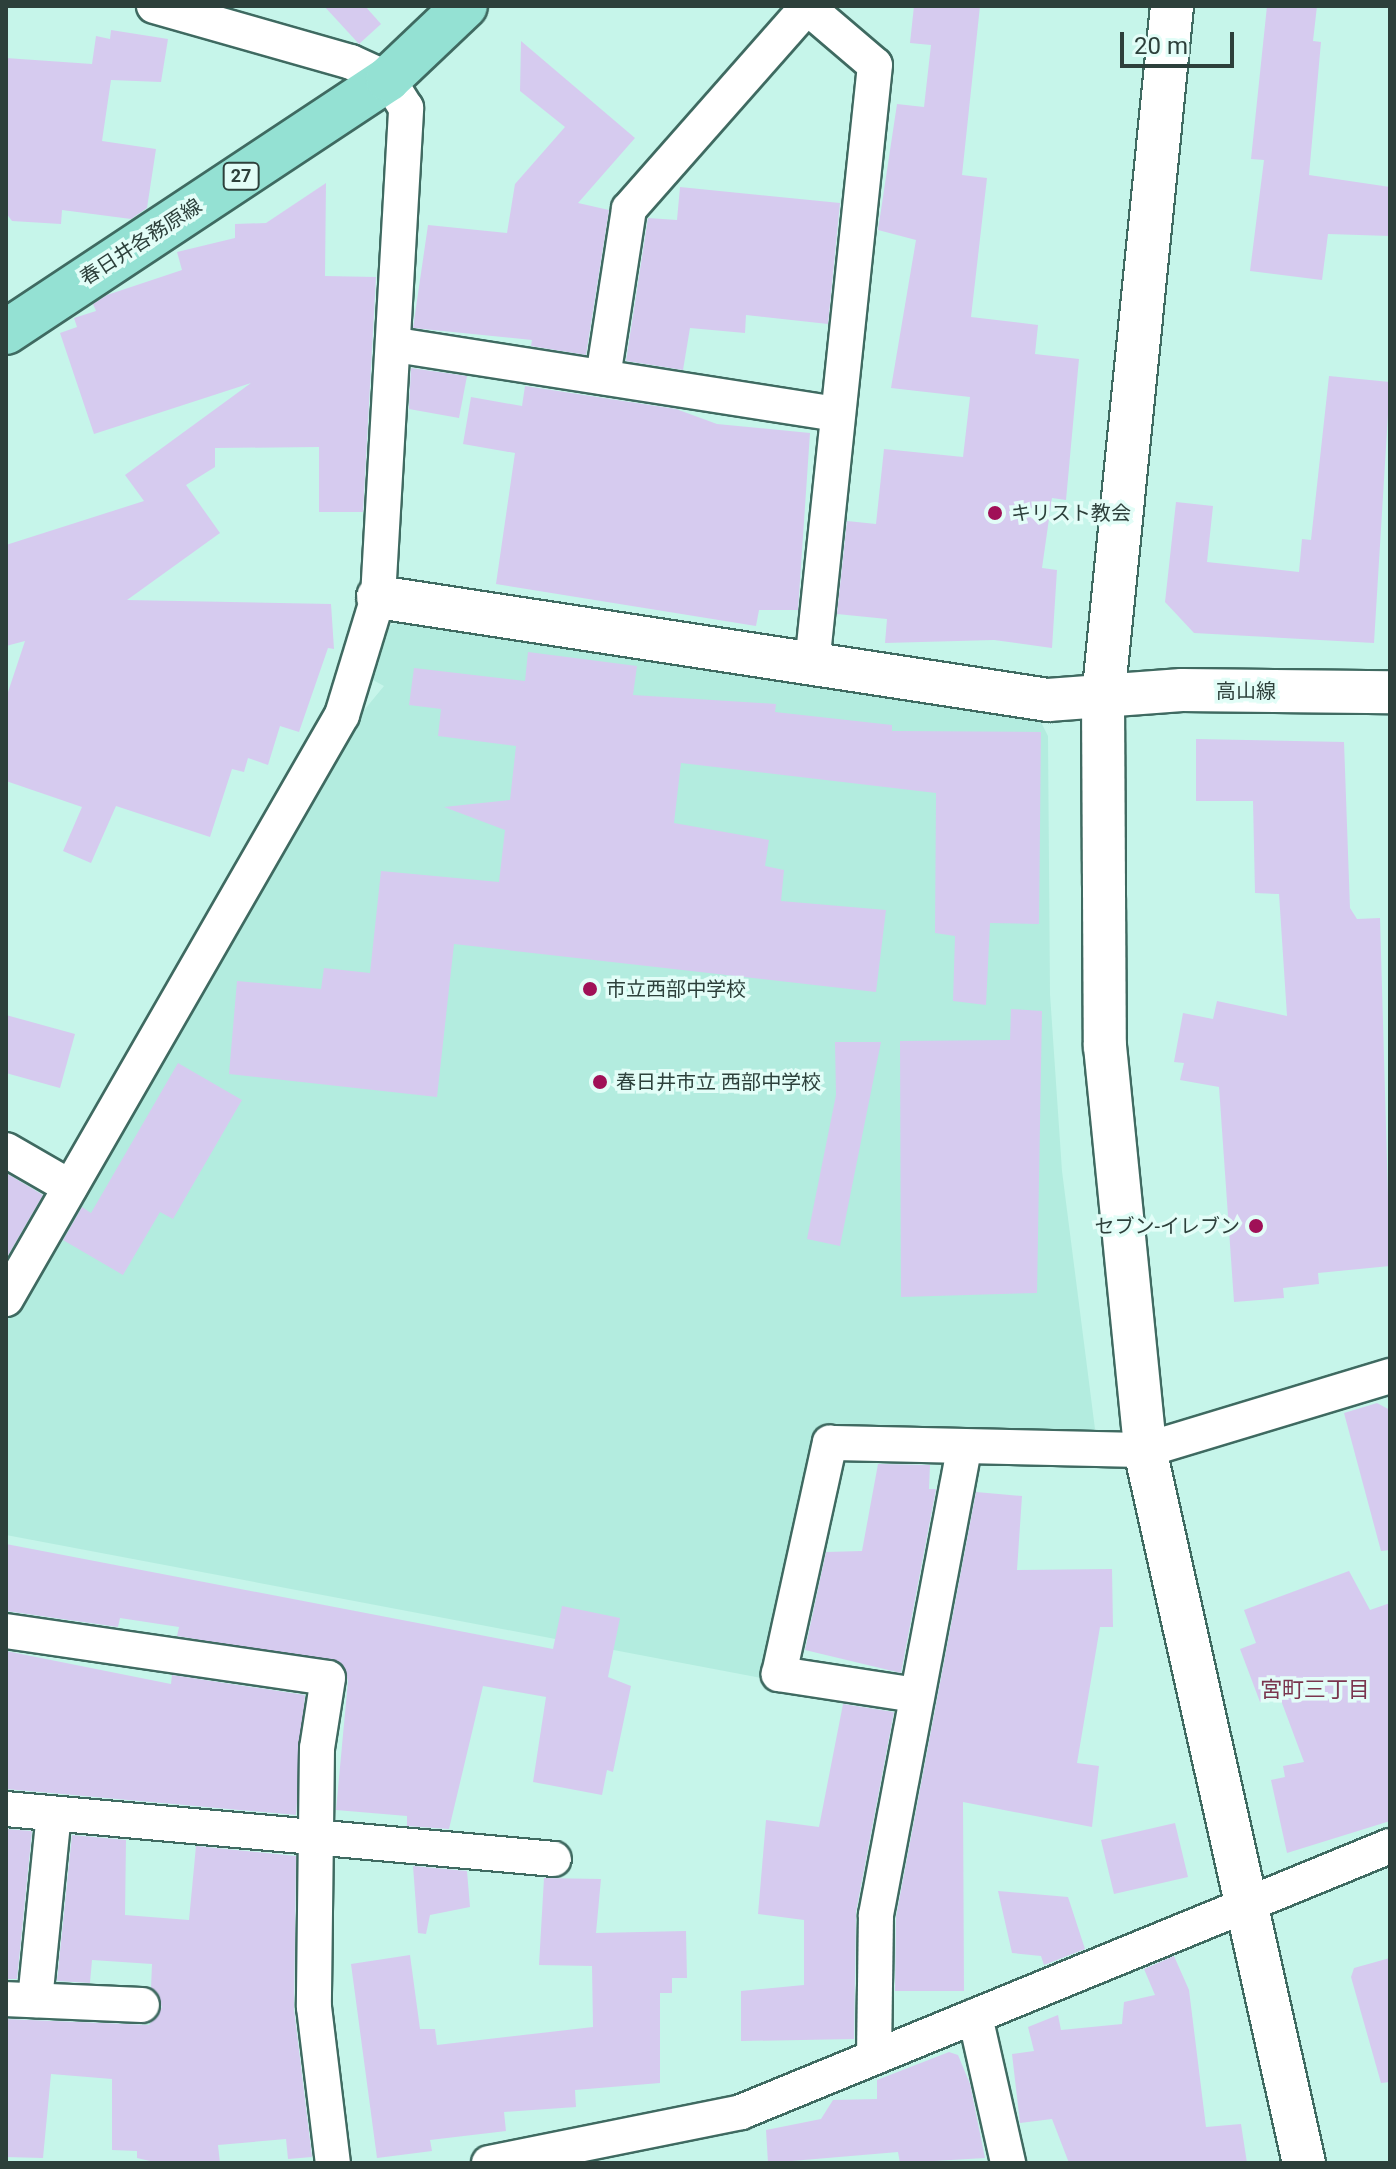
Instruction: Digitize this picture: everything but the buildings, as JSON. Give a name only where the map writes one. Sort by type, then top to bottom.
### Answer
[{"type":"main road","name":"春日井各務原線","points":[[6,332],[388,79],[465,6]]},
{"type":"street","points":[[6,1299],[342,715],[378,597],[396,345],[406,108],[388,79],[154,6]]},
{"type":"street","points":[[603,377],[629,209],[807,6],[875,65],[812,664]]},
{"type":"street","points":[[1172,6],[1103,700],[1105,1046],[1145,1450],[1304,2163]]},
{"type":"street","points":[[396,345],[836,414]]},
{"type":"street","name":"高山線","points":[[378,597],[1048,700],[1103,700],[1182,690],[1390,692]]},
{"type":"street","points":[[6,1150],[70,1187]]},
{"type":"street","points":[[916,1695],[779,1674],[830,1443],[1145,1450],[1390,1376]]},
{"type":"street","points":[[874,2057],[876,1915],[964,1448]]},
{"type":"street","points":[[6,1631],[328,1678],[315,1837],[314,2007],[333,2163]]},
{"type":"street","points":[[6,1809],[554,1859]]},
{"type":"street","points":[[54,1814],[21,1999],[142,2005]]},
{"type":"street","points":[[489,2163],[741,2112],[1390,1846]]},
{"type":"street","points":[[975,2016],[1008,2163]]},
{"type":"shaded area","name":"春日井市立 西部中学校","points":[[408,618],[1041,722],[1048,736],[1050,994],[1062,1171],[1095,1429],[1083,1440],[822,1430],[766,1679],[6,1535],[6,1319],[356,720],[384,686],[371,679],[384,628]]},
{"type":"place","name":"キリスト教会","points":[[995,513]]},
{"type":"place","name":"市立西部中学校","points":[[590,989]]},
{"type":"place","name":"春日井市立 西部中学校","points":[[600,1082]]},
{"type":"place","name":"セブン-イレブン","points":[[1256,1226]]},
{"type":"district","name":"宮町三丁目","points":[[1315,1690]]}]
